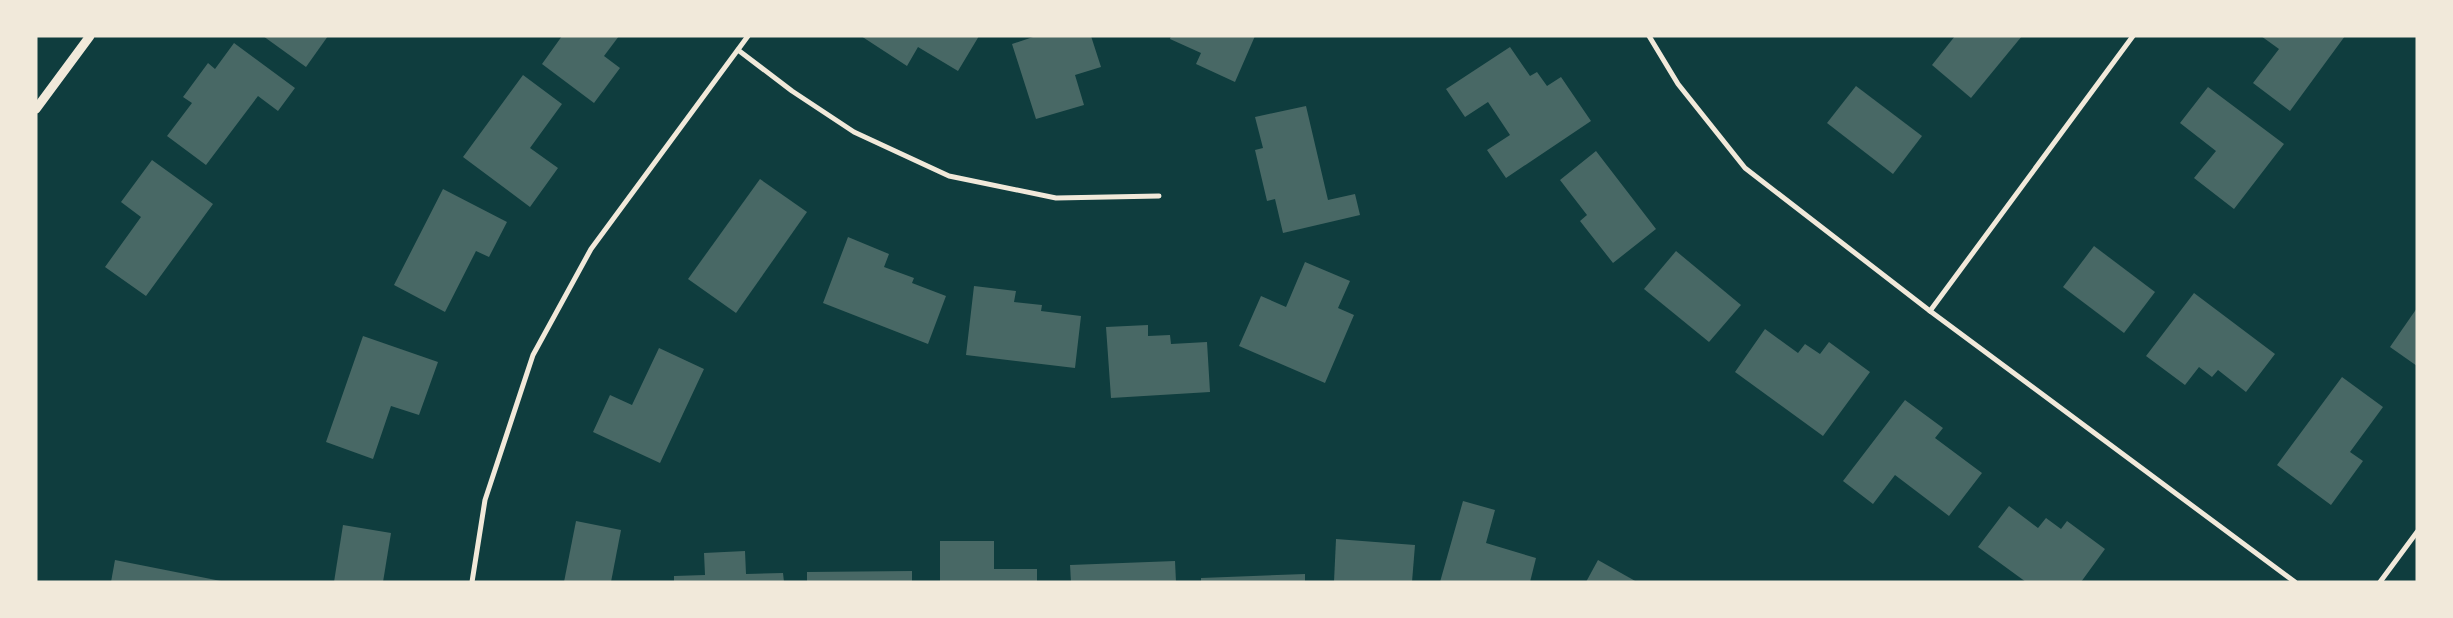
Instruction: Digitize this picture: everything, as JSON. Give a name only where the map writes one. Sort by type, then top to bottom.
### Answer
[{"type":"street","points":[[36,109],[90,36]]},
{"type":"street","points":[[472,582],[485,500],[533,355],[591,249],[748,36]]},
{"type":"street","points":[[1649,36],[1678,84],[1745,168],[1930,311],[2295,582]]},
{"type":"street","points":[[1930,311],[2133,36]]},
{"type":"street","points":[[738,50],[792,91],[854,132],[949,176],[1056,198],[1159,196]]},
{"type":"street","points":[[2380,582],[2417,532]]},
{"type":"building","points":[[263,36],[328,36],[306,67]]},
{"type":"building","points":[[562,36],[619,36],[604,56],[620,68],[594,103],[542,64]]},
{"type":"building","points":[[861,36],[979,36],[958,71],[918,47],[907,66]]},
{"type":"building","points":[[1036,36],[1091,36],[1101,67],[1075,75],[1084,105],[1036,119],[1012,44]]},
{"type":"building","points":[[1171,36],[1255,36],[1235,82],[1196,64],[1201,53],[1170,39]]},
{"type":"building","points":[[1955,36],[2022,36],[1971,98],[1932,65]]},
{"type":"building","points":[[2261,36],[2345,36],[2290,111],[2253,83],[2279,49]]},
{"type":"building","points":[[234,43],[295,88],[278,111],[258,96],[206,165],[167,136],[192,103],[183,97],[208,63],[215,69]]},
{"type":"building","points":[[1510,47],[1530,76],[1537,72],[1547,86],[1561,77],[1591,121],[1506,178],[1487,150],[1510,135],[1488,102],[1465,117],[1446,89]]},
{"type":"building","points":[[523,75],[562,104],[530,148],[558,168],[530,207],[463,157]]},
{"type":"building","points":[[1856,86],[1922,136],[1893,174],[1827,123]]},
{"type":"building","points":[[2208,87],[2284,144],[2234,209],[2194,178],[2216,151],[2180,123]]},
{"type":"building","points":[[1306,106],[1328,200],[1355,194],[1360,215],[1283,233],[1275,199],[1267,201],[1255,150],[1263,148],[1255,117]]},
{"type":"building","points":[[1596,151],[1656,229],[1613,263],[1580,221],[1587,215],[1560,180]]},
{"type":"building","points":[[152,160],[213,204],[146,296],[105,267],[141,217],[121,202]]},
{"type":"building","points":[[760,179],[807,212],[736,313],[688,279]]},
{"type":"building","points":[[443,189],[507,222],[489,257],[476,251],[445,312],[394,285]]},
{"type":"building","points":[[848,237],[889,254],[884,267],[914,278],[912,283],[946,296],[928,344],[823,303]]},
{"type":"building","points":[[2094,246],[2155,292],[2124,333],[2063,287]]},
{"type":"building","points":[[1676,251],[1741,305],[1709,342],[1644,289]]},
{"type":"building","points":[[1305,262],[1350,281],[1338,308],[1354,315],[1325,383],[1239,346],[1261,296],[1286,307]]},
{"type":"building","points":[[974,286],[1016,291],[1014,302],[1042,305],[1041,311],[1081,316],[1075,368],[966,355]]},
{"type":"building","points":[[2194,293],[2275,354],[2246,392],[2218,370],[2212,377],[2199,367],[2185,385],[2146,356]]},
{"type":"building","points":[[2417,308],[2417,366],[2390,347]]},
{"type":"building","points":[[1148,325],[1148,336],[1170,335],[1171,344],[1207,342],[1210,392],[1111,398],[1106,327]]},
{"type":"building","points":[[1765,329],[1798,353],[1805,344],[1820,354],[1829,342],[1870,372],[1823,436],[1735,372]]},
{"type":"building","points":[[363,336],[438,362],[419,415],[391,406],[373,459],[326,442]]},
{"type":"building","points":[[659,348],[704,369],[660,463],[593,432],[610,395],[632,405]]},
{"type":"building","points":[[2342,377],[2383,407],[2350,452],[2363,461],[2331,505],[2277,465]]},
{"type":"building","points":[[1905,400],[1943,428],[1935,438],[1982,473],[1949,516],[1895,475],[1873,504],[1843,481]]},
{"type":"building","points":[[1463,501],[1495,510],[1486,543],[1536,558],[1530,582],[1440,582]]},
{"type":"building","points":[[2009,506],[2038,528],[2046,518],[2061,529],[2067,521],[2105,549],[2081,582],[2026,582],[1978,547]]},
{"type":"building","points":[[576,521],[621,530],[611,582],[564,582]]},
{"type":"building","points":[[343,525],[391,533],[383,582],[334,582]]},
{"type":"building","points":[[1336,539],[1415,545],[1412,582],[1334,582]]},
{"type":"building","points":[[940,541],[994,541],[994,569],[1037,569],[1037,582],[940,582]]},
{"type":"building","points":[[745,551],[746,574],[783,573],[784,582],[674,582],[674,576],[705,575],[704,553]]},
{"type":"building","points":[[115,560],[221,581],[221,582],[111,582]]},
{"type":"building","points":[[1598,560],[1637,582],[1586,582]]},
{"type":"building","points":[[1175,561],[1176,582],[1071,582],[1070,565]]},
{"type":"building","points":[[912,571],[912,582],[807,582],[807,572]]},
{"type":"building","points":[[1305,574],[1305,582],[1201,582],[1201,578]]}]
